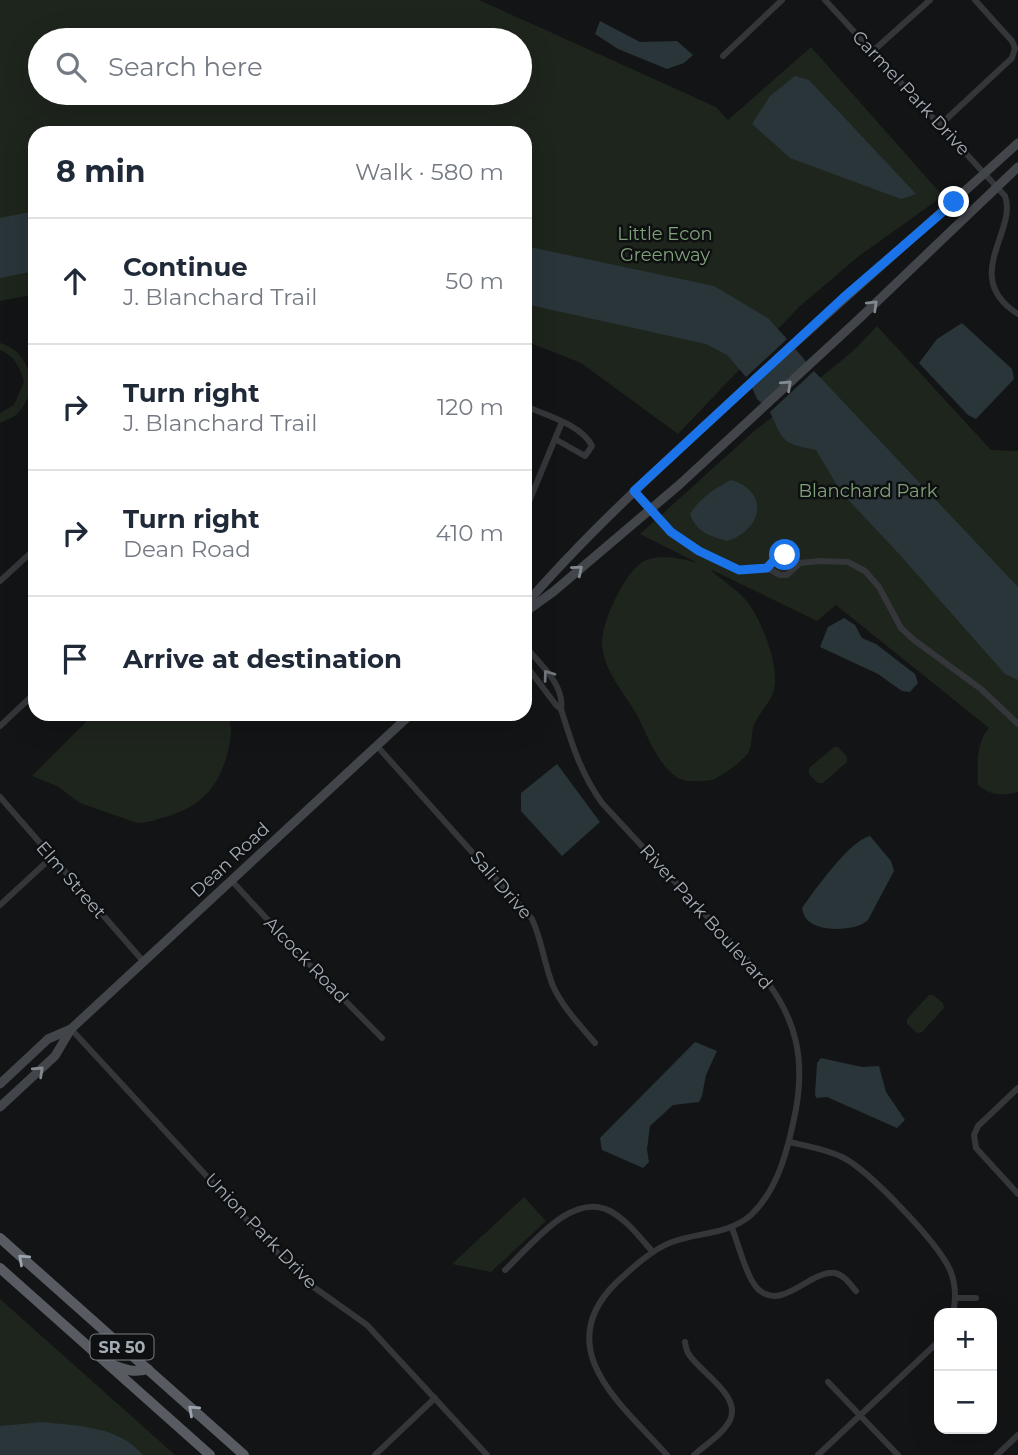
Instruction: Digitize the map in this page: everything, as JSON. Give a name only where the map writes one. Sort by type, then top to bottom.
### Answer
[{"type":"highway","name":"SR 50","points":[[0,1238],[244,1455]]},
{"type":"highway","name":"SR 50","points":[[0,1268],[210,1455]]},
{"type":"highway","points":[[104,1361],[127,1371],[148,1369]]},
{"type":"main road","points":[[532,598],[634,491],[806,332],[1018,143]]},
{"type":"main road","points":[[532,607],[651,509],[752,418],[1018,167]]},
{"type":"main road","name":"Dean Road","points":[[0,1107],[55,1056],[71,1030],[143,961],[404,721]]},
{"type":"main road","name":"Dean Road","points":[[0,1084],[48,1039],[71,1030]]},
{"type":"street","points":[[723,55],[782,0]]},
{"type":"street","name":"Carmel Park Drive","points":[[825,0],[997,186]]},
{"type":"street","points":[[873,51],[930,0]]},
{"type":"street","points":[[940,125],[1012,58],[1015,48],[1012,41],[975,0]]},
{"type":"street","points":[[997,186],[1009,205],[993,270],[994,282],[998,296],[1005,306],[1018,314]]},
{"type":"street","points":[[532,409],[562,422],[589,439],[592,446],[585,456],[555,439]]},
{"type":"street","points":[[532,494],[562,422]]},
{"type":"street","points":[[634,491],[671,532],[699,551],[739,570],[767,568],[780,576],[787,575],[800,563]]},
{"type":"street","points":[[0,581],[28,555]]},
{"type":"street","points":[[767,568],[780,556],[790,557],[800,563],[848,562],[865,571],[879,587],[901,628],[981,689],[1018,724]]},
{"type":"street","name":"River Park Boulevard","points":[[532,655],[563,700],[561,709],[578,764],[602,803],[765,979],[780,999],[791,1021],[798,1056],[796,1104],[789,1142],[774,1183],[762,1202],[751,1215],[732,1228],[688,1237],[653,1252],[607,1292],[595,1310],[588,1346],[593,1366],[604,1385],[667,1455]]},
{"type":"street","name":"River Park Boulevard","points":[[532,673],[561,709]]},
{"type":"street","points":[[0,726],[28,700]]},
{"type":"street","name":"Sali Drive","points":[[377,746],[532,919],[559,999],[595,1043]]},
{"type":"street","name":"Elm Street","points":[[0,797],[143,961]]},
{"type":"street","points":[[0,905],[52,857]]},
{"type":"street","name":"Alcock Road","points":[[231,880],[382,1038]]},
{"type":"street","name":"Union Park Drive","points":[[71,1030],[285,1261],[308,1283],[367,1325],[487,1455]]},
{"type":"street","points":[[1018,1088],[978,1126],[974,1135],[976,1148],[1018,1194]]},
{"type":"street","points":[[789,1142],[841,1157],[877,1182],[941,1254],[951,1273],[956,1298],[954,1308]]},
{"type":"street","points":[[505,1270],[560,1218],[582,1206],[596,1206],[616,1215],[653,1252]]},
{"type":"street","points":[[732,1228],[752,1281],[759,1290],[771,1296],[783,1295],[822,1275],[834,1273],[844,1277],[856,1291]]},
{"type":"street","points":[[956,1298],[976,1298]]},
{"type":"street","points":[[685,1342],[688,1353],[727,1396],[732,1406],[731,1418],[724,1428],[694,1455]]},
{"type":"street","points":[[818,1455],[934,1346]]},
{"type":"street","points":[[828,1382],[898,1455]]},
{"type":"street","points":[[375,1455],[435,1398]]},
{"type":"street","points":[[997,1455],[1018,1435]]},
{"type":"green space","name":"Little Econ Greenway","points":[[0,0],[479,0],[716,107],[728,120],[811,47],[943,196],[859,256],[799,307],[678,434],[581,363],[532,344],[532,126],[28,126],[28,295],[0,301]]},
{"type":"green space","name":"Blanchard Park","points":[[877,326],[991,450],[1018,451],[1018,792],[997,794],[978,785],[980,747],[989,728],[836,605],[817,621],[710,569],[737,591],[751,607],[768,644],[775,671],[775,683],[771,697],[754,725],[747,754],[727,772],[712,780],[681,780],[665,766],[651,745],[637,715],[606,664],[602,644],[610,611],[622,586],[637,567],[644,561],[657,557],[696,562],[640,534],[752,433],[853,351]]},
{"type":"green space","points":[[0,343],[10,347],[25,362],[28,370],[28,396],[19,412],[0,423],[0,413],[14,405],[24,382],[16,363],[0,350]]},
{"type":"green space","points":[[87,721],[230,721],[231,724],[231,737],[224,763],[208,792],[191,806],[149,822],[137,823],[80,803],[57,786],[32,776]]},
{"type":"green space","points":[[834,747],[838,747],[847,757],[847,762],[823,783],[818,783],[809,774],[809,768]]},
{"type":"green space","points":[[929,995],[943,1003],[944,1008],[922,1032],[917,1033],[907,1024],[907,1019]]},
{"type":"green space","points":[[524,1197],[546,1221],[491,1272],[452,1264]]},
{"type":"green space","points":[[0,1299],[175,1455],[0,1455]]},
{"type":"shaded area","points":[[600,21],[640,42],[677,41],[693,55],[684,63],[667,69],[618,49],[595,34]]},
{"type":"shaded area","points":[[795,76],[809,80],[916,194],[901,199],[790,158],[752,124],[770,96]]},
{"type":"shaded area","points":[[28,212],[28,272],[0,278],[0,218]]},
{"type":"shaded area","points":[[532,247],[714,286],[768,318],[787,339],[746,377],[727,355],[706,344],[532,306]]},
{"type":"shaded area","points":[[962,323],[1012,369],[1014,379],[976,419],[968,415],[919,363],[937,339]]},
{"type":"shaded area","points":[[792,345],[809,365],[765,406],[757,399],[750,383]]},
{"type":"shaded area","points":[[814,371],[1018,587],[1018,680],[1005,674],[841,492],[816,450],[790,443],[782,436],[770,412]]},
{"type":"shaded area","points":[[731,480],[752,493],[757,502],[757,511],[748,529],[727,541],[700,529],[690,514],[708,494]]},
{"type":"shaded area","points":[[844,618],[855,625],[862,638],[876,644],[915,674],[918,683],[910,692],[902,691],[878,674],[820,647],[828,627]]},
{"type":"shaded area","points":[[557,764],[600,822],[562,856],[521,811],[521,793]]},
{"type":"shaded area","points":[[870,836],[891,861],[894,871],[868,920],[863,924],[839,929],[810,922],[802,908],[843,856]]},
{"type":"shaded area","points":[[695,1042],[717,1051],[706,1075],[702,1096],[699,1102],[673,1105],[650,1126],[647,1149],[649,1162],[643,1168],[602,1150],[600,1138]]},
{"type":"shaded area","points":[[821,1058],[862,1067],[879,1066],[886,1092],[905,1120],[897,1128],[827,1097],[816,1098],[817,1063]]},
{"type":"shaded area","points":[[43,1422],[110,1433],[133,1445],[143,1455],[0,1455],[0,1426]]},
{"type":"route","points":[[785,555],[776,558],[767,568],[739,570],[699,551],[671,532],[634,491],[843,298],[954,202]]}]
